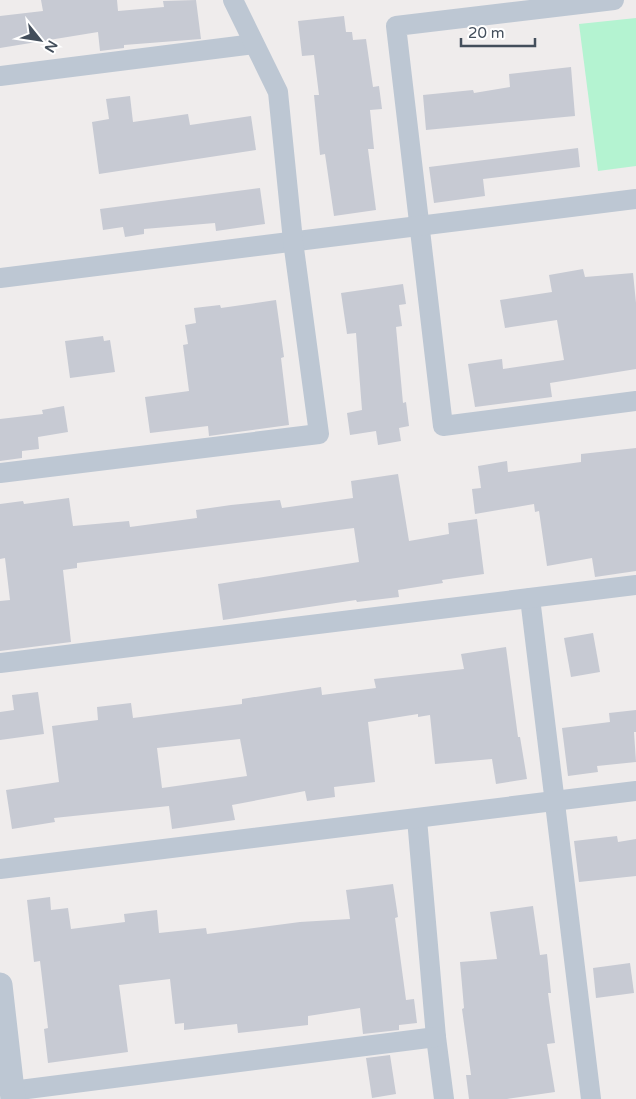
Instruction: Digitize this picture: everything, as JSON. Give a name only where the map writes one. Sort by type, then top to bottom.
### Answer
[{"type":"street","points":[[0,473],[319,434],[293,241],[278,92],[233,0]]},
{"type":"street","points":[[614,0],[396,26],[442,426],[636,401]]},
{"type":"street","points":[[0,76],[254,44]]},
{"type":"street","points":[[0,278],[636,199]]},
{"type":"street","points":[[0,663],[636,585]]},
{"type":"street","points":[[530,598],[591,1099]]},
{"type":"street","points":[[0,869],[636,791]]},
{"type":"street","points":[[417,819],[436,1037],[444,1099]]},
{"type":"street","points":[[0,985],[13,1095],[436,1037]]},
{"type":"green space","points":[[636,18],[636,166],[598,171],[579,24]]},
{"type":"building","points":[[41,0],[117,0],[118,11],[164,7],[163,1],[196,0],[201,39],[124,45],[124,48],[100,51],[98,32],[0,48],[0,16],[43,11]]},
{"type":"building","points":[[344,16],[346,32],[352,32],[353,40],[366,39],[373,87],[379,86],[382,109],[370,110],[374,149],[368,149],[376,210],[334,216],[325,154],[320,155],[314,95],[319,95],[314,55],[302,56],[298,21]]},
{"type":"building","points":[[571,67],[575,116],[426,130],[423,95],[473,90],[474,93],[510,87],[509,74]]},
{"type":"building","points":[[130,96],[133,122],[188,114],[190,125],[251,116],[256,150],[99,174],[92,122],[109,119],[106,99]]},
{"type":"building","points":[[578,148],[580,167],[483,179],[485,196],[434,203],[429,167]]},
{"type":"building","points":[[260,188],[265,224],[216,231],[215,223],[144,229],[144,234],[125,237],[123,227],[103,230],[100,209]]},
{"type":"building","points":[[583,269],[585,277],[633,273],[636,303],[636,369],[550,383],[552,397],[475,407],[468,364],[502,359],[503,369],[564,360],[557,320],[505,328],[500,300],[552,292],[549,275]]},
{"type":"building","points":[[403,284],[406,304],[399,305],[402,326],[396,327],[403,403],[406,402],[409,426],[399,428],[401,441],[378,445],[376,431],[350,435],[347,413],[362,410],[356,333],[347,334],[341,293]]},
{"type":"building","points":[[276,300],[284,357],[281,358],[289,425],[209,436],[208,426],[150,433],[145,397],[189,391],[183,345],[188,344],[185,325],[196,323],[194,308],[220,305],[221,308]]},
{"type":"building","points":[[103,336],[104,341],[110,340],[115,372],[70,378],[65,341]]},
{"type":"building","points":[[64,406],[68,432],[38,437],[39,449],[22,451],[22,458],[0,461],[0,419],[43,414],[42,410]]},
{"type":"building","points":[[636,448],[636,571],[595,577],[592,558],[547,566],[539,511],[535,512],[534,504],[475,514],[472,489],[481,488],[478,466],[507,461],[508,472],[581,462],[581,454]]},
{"type":"building","points":[[398,474],[409,541],[449,534],[448,523],[477,519],[484,574],[442,580],[443,583],[398,590],[399,597],[357,602],[356,600],[223,620],[218,584],[359,562],[354,528],[77,563],[77,568],[63,570],[71,642],[0,651],[0,601],[10,600],[5,558],[0,559],[0,504],[23,501],[24,504],[69,498],[73,526],[129,521],[130,527],[197,518],[196,510],[231,505],[280,500],[282,508],[353,498],[351,481]]},
{"type":"building","points":[[593,633],[600,672],[571,677],[564,638]]},
{"type":"building","points":[[506,647],[518,737],[520,737],[527,779],[496,784],[492,759],[435,764],[430,715],[418,717],[418,714],[368,722],[375,782],[334,787],[335,797],[307,801],[305,791],[232,805],[235,820],[172,829],[169,806],[54,818],[55,822],[12,829],[6,790],[59,782],[52,726],[98,720],[97,707],[131,703],[133,718],[242,704],[242,699],[321,687],[322,695],[376,688],[374,679],[464,669],[461,654]],"holes":[[[240,739],[247,776],[162,788],[157,748]]]},
{"type":"building","points":[[38,692],[44,734],[0,740],[0,712],[14,710],[12,695]]},
{"type":"building","points":[[636,710],[636,732],[634,732],[636,762],[597,766],[598,772],[568,776],[562,728],[610,722],[609,713]]},
{"type":"building","points":[[617,836],[618,842],[636,839],[636,876],[579,882],[574,841]]},
{"type":"building","points":[[393,884],[398,917],[395,918],[406,1000],[414,999],[417,1023],[399,1025],[399,1030],[363,1034],[360,1008],[308,1016],[308,1025],[238,1033],[237,1024],[184,1030],[184,1023],[175,1024],[170,979],[119,985],[128,1052],[48,1063],[44,1029],[48,1028],[40,961],[34,962],[27,900],[50,897],[51,910],[68,908],[71,929],[125,922],[124,914],[157,910],[159,933],[206,928],[207,934],[300,922],[350,919],[346,890]]},
{"type":"building","points":[[533,906],[540,955],[547,954],[551,993],[548,993],[555,1043],[547,1044],[555,1092],[507,1099],[469,1099],[466,1075],[471,1075],[462,1009],[464,1008],[460,962],[497,959],[490,912]]},
{"type":"building","points":[[630,963],[634,993],[596,998],[593,968]]},
{"type":"building","points":[[390,1055],[396,1094],[372,1098],[366,1058]]}]
